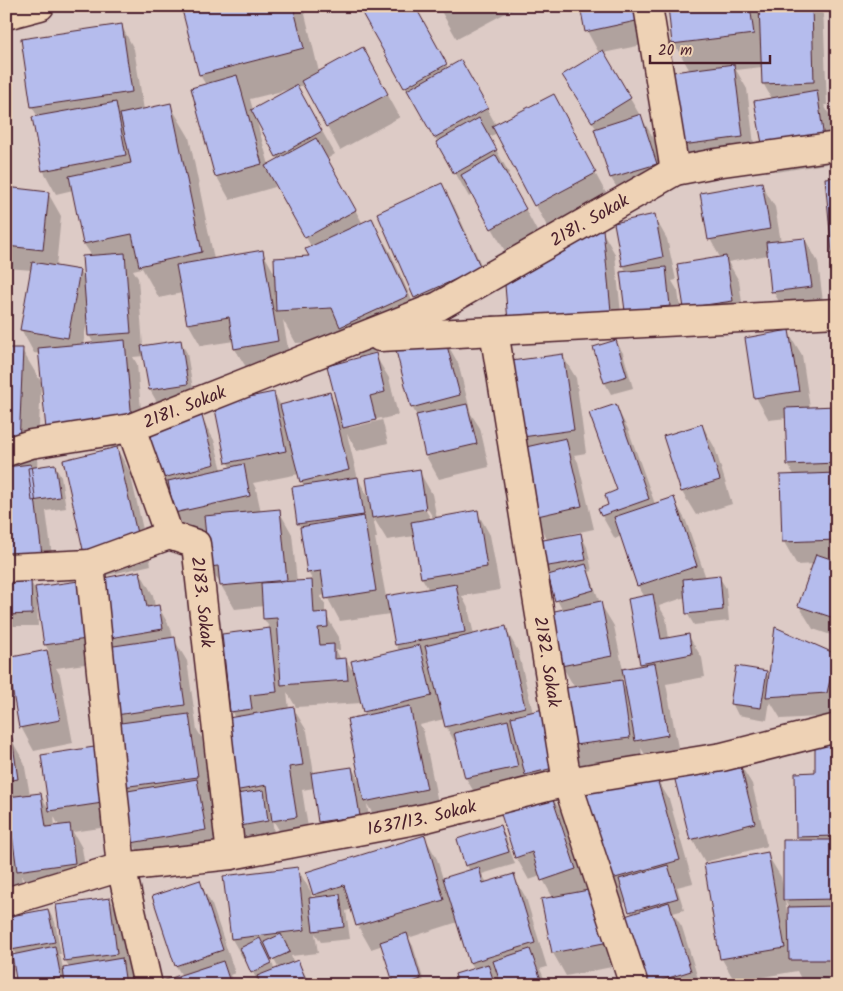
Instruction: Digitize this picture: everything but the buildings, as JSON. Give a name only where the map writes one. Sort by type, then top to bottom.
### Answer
[{"type":"street","points":[[6,14],[40,6]]},
{"type":"street","points":[[648,6],[675,171]]},
{"type":"street","name":"2181. Sokak","points":[[6,452],[31,444],[131,428],[439,306],[675,171],[716,163],[837,146]]},
{"type":"street","name":"2181. Sokak","points":[[356,338],[837,313]]},
{"type":"street","name":"2182. Sokak","points":[[494,331],[567,782],[634,985]]},
{"type":"street","points":[[6,568],[90,564],[169,535],[131,428]]},
{"type":"street","name":"2183. Sokak","points":[[169,535],[196,544],[231,855]]},
{"type":"street","points":[[90,564],[121,867],[148,985]]},
{"type":"street","name":"1637/13. Sokak","points":[[6,902],[121,867],[231,855],[426,818],[567,782],[722,757],[837,728]]}]
